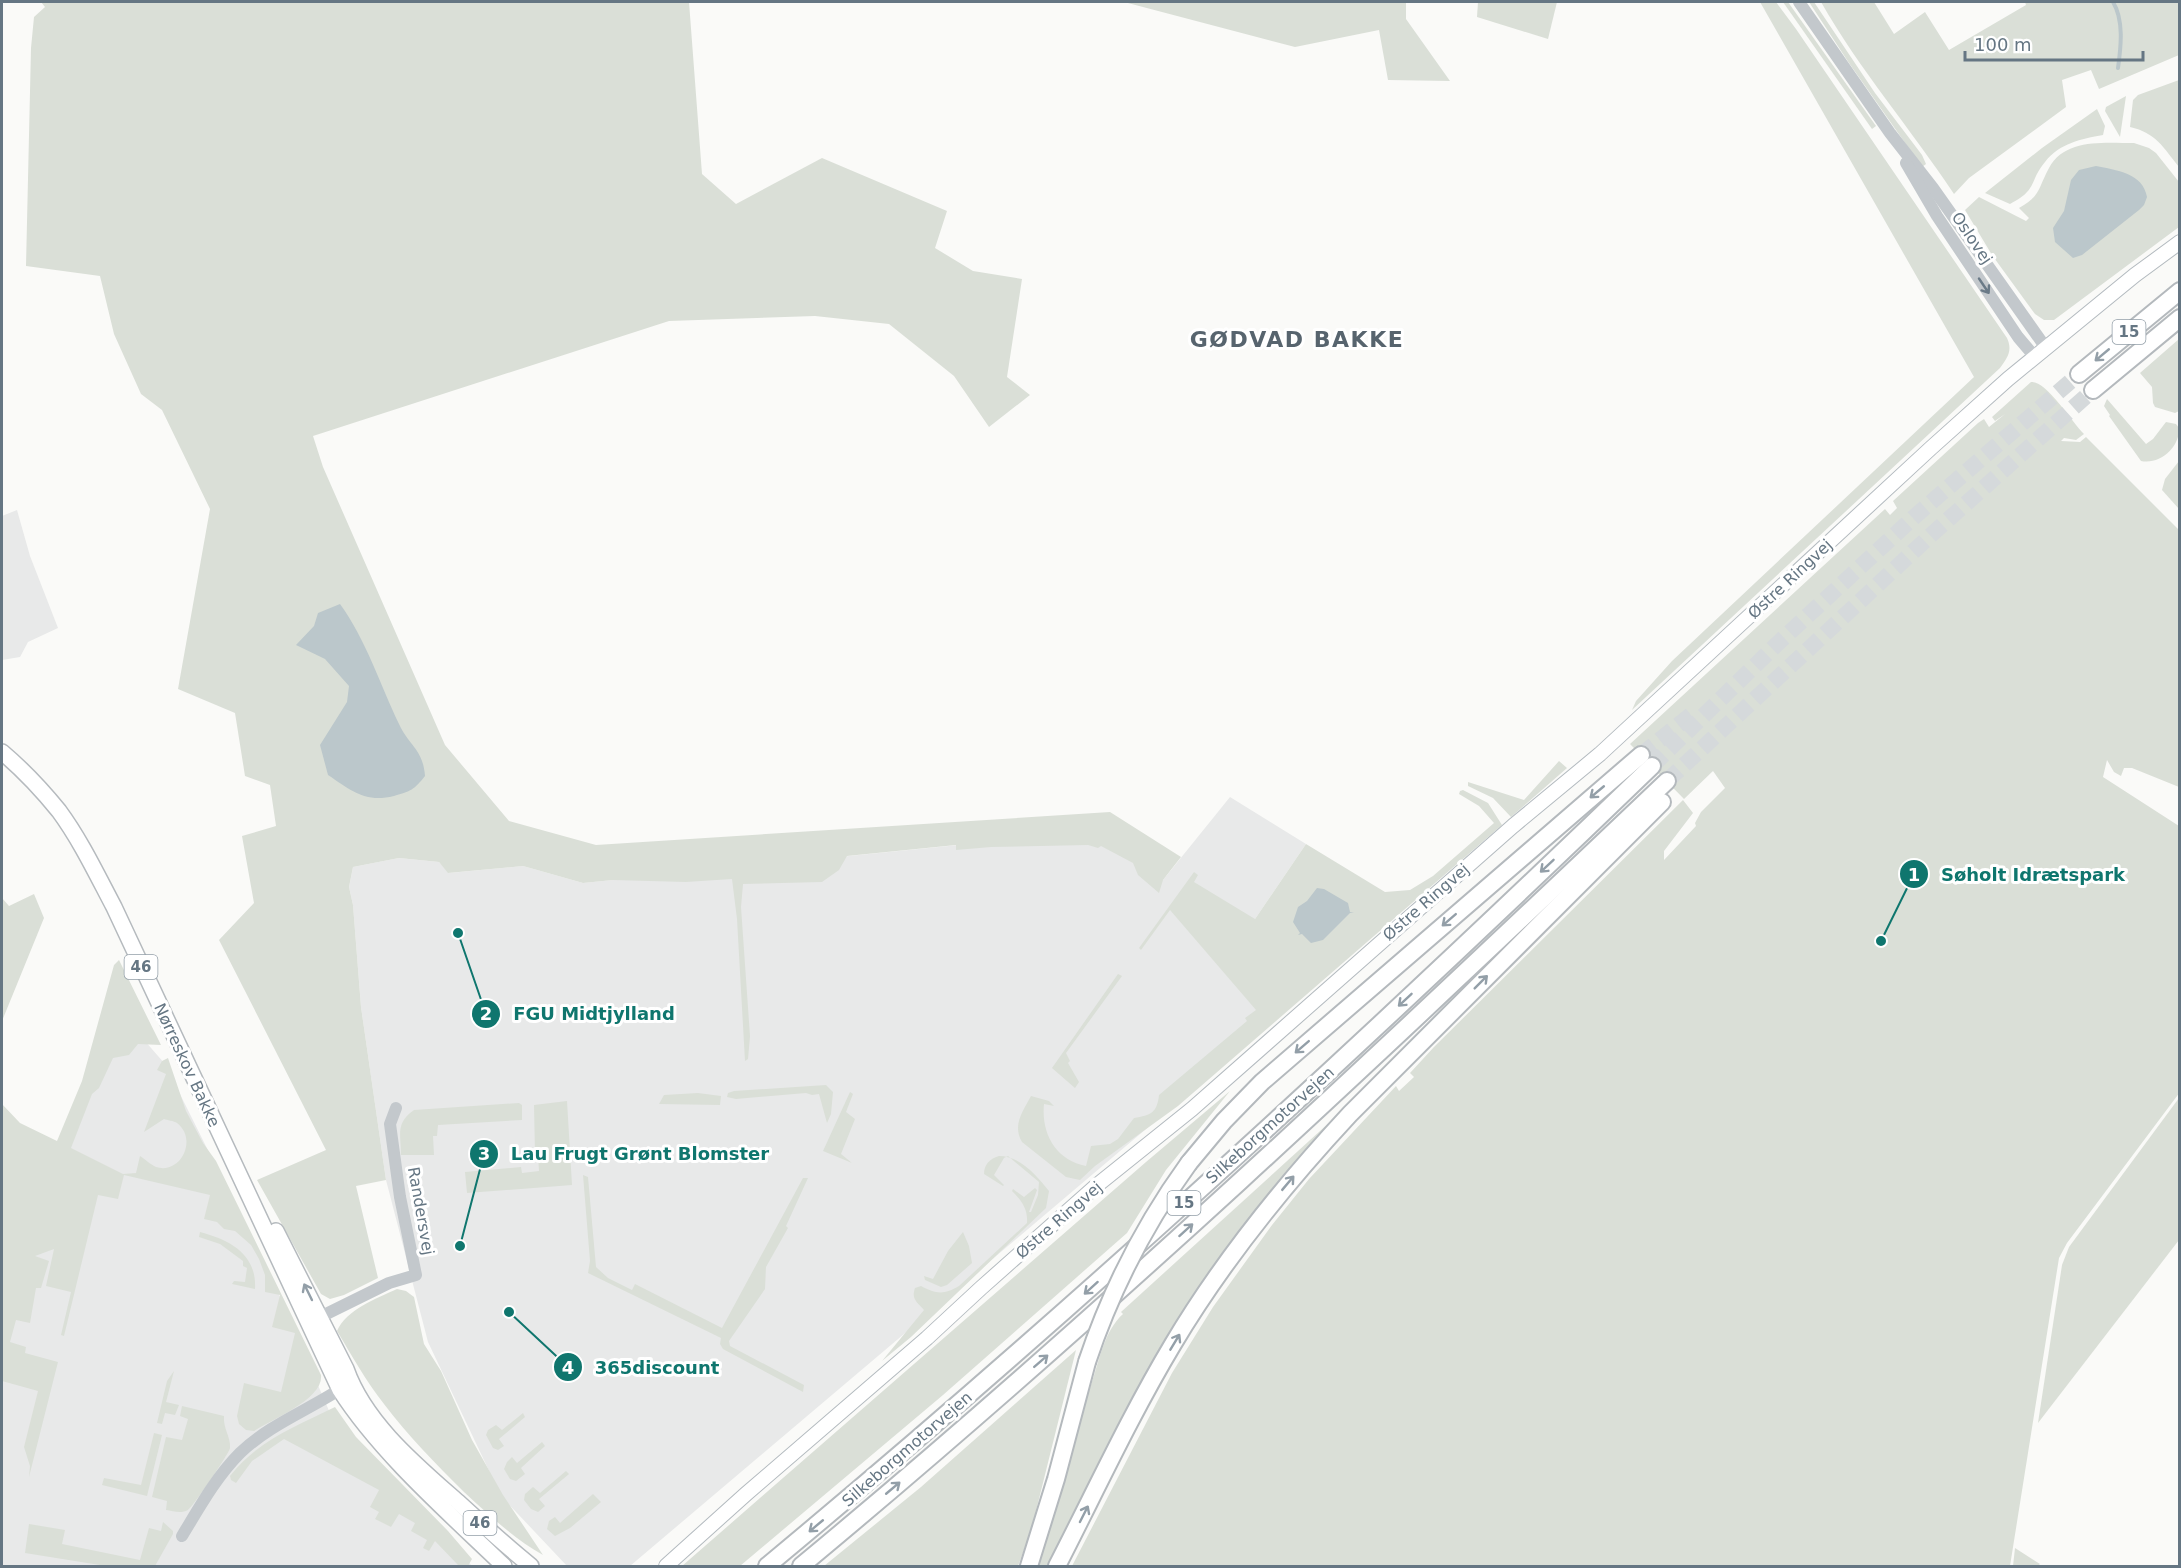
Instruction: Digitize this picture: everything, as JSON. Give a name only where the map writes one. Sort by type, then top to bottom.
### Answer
[{"type":"highway","name":"15","points":[[2079,374],[2180,291]]},
{"type":"highway","name":"15","points":[[2093,390],[2180,318]]},
{"type":"highway","name":"Silkeborgmotorvejen","points":[[767,1566],[878,1474],[1106,1274],[1335,1066],[1647,760],[1276,1070],[1224,1120],[1189,1163],[1158,1208],[1132,1252],[1102,1317],[1029,1566]]},
{"type":"highway","name":"Silkeborgmotorvejen","points":[[801,1566],[1085,1323],[1671,785],[1350,1114],[1308,1159],[1248,1232],[1167,1354],[1057,1566]]},
{"type":"main road","name":"Østre Ringvej","points":[[667,1565],[927,1338],[1096,1186],[1192,1109],[1513,826],[1600,754],[1931,448],[2035,357],[2135,275],[2180,242]]},
{"type":"main road","name":"Nørreskov Bakke","points":[[2,752],[31,779],[59,812],[114,907],[205,1105],[367,1428],[504,1566]]},
{"type":"main road","name":"Nørreskov Bakke","points":[[346,1386],[430,1478],[531,1566]]},
{"type":"main road","points":[[428,1492],[516,1566]]},
{"type":"street","name":"Oslovej","points":[[1799,2],[1890,133],[1933,188],[2046,348]]},
{"type":"street","name":"Oslovej","points":[[1890,133],[1924,197],[2015,332],[2035,357]]},
{"type":"street","name":"Randersvej","points":[[314,1320],[389,1282],[416,1275],[400,1197],[390,1124],[396,1108]]},
{"type":"street","points":[[182,1536],[219,1478],[241,1452],[268,1432],[346,1386]]},
{"type":"shaded area","points":[[41,2],[689,2],[702,174],[736,204],[822,158],[947,211],[935,248],[973,271],[1022,279],[1007,377],[1030,395],[989,427],[954,376],[889,324],[815,316],[669,321],[313,436],[323,467],[445,745],[509,821],[596,845],[1110,812],[1181,857],[1163,880],[1159,893],[1138,875],[1133,863],[1101,846],[1098,848],[1088,845],[956,850],[956,845],[847,856],[839,870],[822,882],[743,884],[741,907],[750,1036],[748,1059],[745,1061],[737,919],[732,879],[686,882],[613,880],[583,883],[523,866],[448,873],[439,862],[399,858],[353,867],[349,887],[353,905],[361,1007],[386,1180],[356,1186],[378,1278],[344,1295],[330,1299],[321,1294],[257,1180],[326,1150],[219,940],[254,903],[242,836],[276,826],[270,785],[245,776],[235,713],[178,689],[210,509],[162,410],[141,394],[114,334],[100,276],[26,266],[31,48],[34,17],[45,7]]},
{"type":"shaded area","points":[[1124,2],[1406,2],[1406,19],[1450,81],[1388,80],[1379,30],[1295,47]]},
{"type":"shaded area","points":[[1478,2],[1557,2],[1548,39],[1477,17]]},
{"type":"shaded area","points":[[1760,2],[1776,2],[1796,29],[2007,338],[2009,351],[2000,368],[1632,710],[1636,701],[1672,661],[1974,377]]},
{"type":"shaded area","points":[[1783,2],[1788,2],[1876,126],[1872,129]]},
{"type":"shaded area","points":[[1809,2],[1814,2],[1875,93],[1922,155],[1926,164],[1922,167],[1849,63]]},
{"type":"shaded area","points":[[1821,2],[1874,2],[1894,34],[1925,12],[1949,50],[2026,5],[2025,2],[2179,2],[2179,55],[2099,89],[2091,70],[2062,80],[2066,107],[1969,178],[1954,194],[1868,75]]},
{"type":"shaded area","points":[[2180,80],[2179,167],[2153,137],[2130,127],[2133,100],[2138,95]]},
{"type":"shaded area","points":[[2126,96],[2120,137],[2105,111],[2106,107]]},
{"type":"shaded area","points":[[2097,109],[2105,126],[2103,135],[2079,140],[2057,150],[2040,169],[2029,190],[2019,199],[2010,204],[1985,193],[2042,148]]},
{"type":"shaded area","points":[[2134,143],[2156,153],[2179,182],[2179,227],[2054,320],[2044,320],[2035,314],[1992,255],[1965,210],[1979,197],[2026,221],[2029,218],[2019,208],[2031,200],[2049,168],[2065,151],[2086,144]]},
{"type":"shaded area","points":[[2096,166],[2128,174],[2140,183],[2147,197],[2139,210],[2082,255],[2073,258],[2055,242],[2053,228],[2064,211],[2071,180],[2079,170]]},
{"type":"shaded area","points":[[2179,339],[2179,411],[2175,413],[2155,407],[2152,387],[2140,373]]},
{"type":"shaded area","points":[[2031,382],[2037,383],[2051,394],[2084,434],[2076,440],[2064,438],[2061,441],[2080,442],[2086,437],[2179,530],[2179,787],[2132,768],[2124,768],[2121,776],[2114,772],[2107,760],[2103,777],[2179,826],[2180,1092],[2067,1243],[2059,1258],[2010,1566],[1072,1566],[1172,1373],[1213,1307],[1272,1225],[1309,1179],[1396,1086],[1399,1091],[1414,1077],[1410,1073],[1434,1047],[1683,800],[1693,813],[1664,851],[1664,860],[1696,826],[1695,823],[1701,812],[1725,788],[1713,771],[1684,799],[1630,744],[1885,509],[1890,515],[1897,508],[1893,501],[1978,423],[1984,419],[1989,427],[2005,414],[1995,421],[1992,417]]},
{"type":"shaded area","points":[[2107,399],[2146,444],[2153,439],[2166,422],[2176,424],[2179,428],[2178,435],[2168,453],[2155,460],[2141,461],[2109,416],[2104,406]]},
{"type":"shaded area","points":[[2179,461],[2179,509],[2162,490],[2165,479]]},
{"type":"shaded area","points":[[17,510],[30,556],[58,628],[28,642],[20,657],[2,660],[2,516]]},
{"type":"shaded area","points":[[340,604],[358,632],[399,724],[419,753],[424,767],[425,776],[415,787],[394,796],[367,797],[352,791],[328,775],[320,745],[347,702],[349,686],[325,659],[296,645],[314,626],[318,613]]},
{"type":"shaded area","points":[[1559,761],[1567,768],[1511,817],[1493,798],[1468,786],[1468,782],[1524,800]]},
{"type":"shaded area","points":[[1463,790],[1488,803],[1502,825],[1178,1106],[1095,1166],[1080,1180],[1066,1177],[1022,1142],[1018,1124],[1031,1096],[1049,1101],[1054,1106],[1044,1104],[1045,1126],[1053,1144],[1066,1158],[1086,1166],[1091,1146],[1110,1144],[1118,1139],[1134,1118],[1152,1112],[1157,1106],[1159,1095],[1247,1021],[1245,1018],[1256,1010],[1170,910],[1141,950],[1139,948],[1194,872],[1198,875],[1194,882],[1255,919],[1306,844],[1385,892],[1410,890],[1433,876],[1494,823],[1479,806],[1459,794]]},
{"type":"shaded area","points":[[1230,797],[1306,844],[1255,919],[1322,980],[630,1566],[567,1566],[501,1496],[428,1342],[386,1180],[361,1007],[353,905],[349,887],[353,867],[399,858],[439,862],[449,873],[523,866],[583,883],[1096,831],[1163,880]]},
{"type":"shaded area","points":[[1317,888],[1324,889],[1348,903],[1350,912],[1354,913],[1350,913],[1323,940],[1311,943],[1302,934],[1298,935],[1300,933],[1293,922],[1298,907],[1307,901]]},
{"type":"shaded area","points":[[34,894],[44,918],[2,1021],[2,898],[9,906]]},
{"type":"shaded area","points":[[119,960],[161,1045],[138,1044],[129,1055],[113,1058],[99,1088],[92,1094],[71,1148],[123,1174],[136,1173],[140,1156],[156,1167],[173,1166],[179,1161],[184,1154],[186,1138],[177,1123],[164,1119],[144,1132],[166,1074],[157,1070],[162,1061],[168,1058],[186,1111],[203,1143],[216,1161],[321,1375],[320,1384],[306,1400],[295,1408],[254,1431],[246,1430],[239,1424],[237,1416],[244,1383],[281,1392],[295,1333],[272,1327],[280,1295],[265,1292],[265,1275],[251,1245],[235,1231],[224,1229],[217,1222],[204,1219],[210,1195],[124,1175],[118,1199],[98,1195],[64,1336],[61,1335],[71,1292],[46,1286],[54,1249],[35,1256],[49,1261],[41,1288],[36,1288],[30,1323],[16,1320],[10,1342],[26,1347],[25,1353],[58,1362],[29,1477],[30,1466],[24,1447],[38,1391],[2,1381],[2,1104],[20,1123],[57,1141],[82,1081],[114,965]]},
{"type":"shaded area","points":[[1118,974],[1122,976],[1066,1053],[1070,1061],[1068,1063],[1079,1082],[1075,1088],[1052,1068]]},
{"type":"shaded area","points":[[124,1017],[165,1064],[274,1283],[333,1420],[472,1566],[2,1566],[2,1251]]},
{"type":"shaded area","points":[[826,1085],[833,1092],[831,1114],[827,1123],[819,1094],[736,1099],[727,1097],[728,1093],[734,1091]]},
{"type":"shaded area","points":[[1230,1091],[1166,1170],[1127,1233],[943,1395],[740,1566],[682,1566],[1146,1162]]},
{"type":"shaded area","points":[[850,1092],[853,1094],[846,1112],[855,1119],[841,1154],[852,1163],[823,1151]]},
{"type":"shaded area","points":[[698,1093],[721,1096],[720,1105],[659,1104],[664,1095]]},
{"type":"shaded area","points":[[2179,1098],[2179,1240],[2038,1423],[2062,1265],[2069,1247]]},
{"type":"shaded area","points":[[567,1101],[572,1185],[467,1193],[465,1172],[521,1167],[522,1173],[539,1171],[538,1155],[535,1154],[534,1105]]},
{"type":"shaded area","points":[[519,1103],[522,1105],[522,1120],[438,1125],[437,1136],[433,1136],[434,1155],[401,1155],[400,1130],[404,1120],[414,1110]]},
{"type":"shaded area","points":[[1342,1111],[1265,1199],[1053,1566],[1034,1566],[1103,1347],[1111,1329],[1123,1314],[1121,1312]]},
{"type":"shaded area","points":[[999,1156],[1006,1157],[994,1175],[1003,1186],[984,1174],[988,1163]]},
{"type":"shaded area","points":[[1011,1158],[1027,1168],[1049,1191],[1046,1208],[911,1337],[882,1361],[924,1310],[914,1298],[915,1288],[921,1286],[940,1292],[959,1286],[1027,1223],[1024,1206],[1012,1191],[1013,1189],[1024,1197],[1035,1188],[1037,1190],[1029,1212],[1031,1212],[1038,1195],[1039,1182]]},
{"type":"shaded area","points":[[583,1175],[588,1177],[596,1267],[608,1278],[632,1290],[635,1284],[722,1328],[803,1178],[808,1178],[786,1226],[788,1228],[766,1267],[765,1289],[729,1341],[730,1346],[804,1385],[803,1392],[723,1349],[720,1344],[721,1338],[588,1273],[590,1261]]},
{"type":"shaded area","points":[[200,1232],[222,1239],[240,1250],[251,1266],[255,1289],[232,1284],[234,1281],[245,1282],[247,1268],[243,1266],[243,1261],[220,1244],[199,1237]]},
{"type":"shaded area","points":[[963,1232],[969,1246],[972,1263],[947,1285],[941,1287],[925,1280],[924,1276],[933,1279],[948,1251]]},
{"type":"shaded area","points":[[397,1289],[406,1291],[414,1297],[424,1344],[441,1371],[472,1440],[503,1495],[543,1555],[492,1518],[422,1450],[377,1395],[337,1331],[347,1317],[355,1311]]},
{"type":"shaded area","points":[[1076,1350],[1031,1531],[1018,1566],[824,1566],[921,1487]]},
{"type":"shaded area","points":[[174,1371],[166,1402],[179,1405],[175,1415],[165,1413],[162,1424],[157,1423],[167,1381]]},
{"type":"shaded area","points":[[182,1406],[224,1416],[230,1448],[191,1507],[180,1512],[166,1510],[167,1501],[152,1497],[166,1437],[182,1440],[188,1419],[180,1416]]},
{"type":"shaded area","points":[[335,1407],[356,1437],[448,1531],[472,1559],[468,1566],[458,1566],[435,1541],[429,1551],[423,1548],[427,1540],[411,1531],[415,1523],[399,1514],[391,1527],[375,1519],[379,1512],[370,1507],[379,1490],[284,1439],[252,1461],[236,1483],[231,1480],[230,1476],[241,1464],[265,1444]]},
{"type":"shaded area","points":[[523,1413],[525,1417],[499,1439],[504,1446],[498,1450],[493,1448],[486,1435],[488,1430],[496,1425],[502,1430]]},
{"type":"shaded area","points":[[154,1433],[162,1435],[147,1496],[102,1485],[104,1478],[141,1485]]},
{"type":"shaded area","points":[[542,1442],[545,1446],[521,1468],[525,1474],[516,1481],[510,1479],[504,1469],[507,1462],[512,1457],[517,1463]]},
{"type":"shaded area","points":[[566,1471],[569,1474],[539,1499],[545,1506],[538,1512],[531,1509],[524,1500],[525,1494],[533,1487],[540,1493]]},
{"type":"shaded area","points":[[593,1494],[601,1502],[570,1528],[555,1536],[547,1529],[549,1521],[555,1517],[560,1523]]},
{"type":"shaded area","points":[[163,1522],[173,1531],[173,1534],[155,1566],[106,1566],[25,1553],[29,1524],[65,1530],[62,1544],[140,1560],[149,1528],[161,1531]]},
{"type":"shaded area","points":[[2015,1548],[2040,1564],[2038,1566],[2013,1566]]},
{"type":"waterway","points":[[2113,2],[2120,25],[2121,43],[2118,68]]},
{"type":"tunnel","points":[[1652,766],[1776,645],[1913,518],[2079,374]]},
{"type":"tunnel","points":[[1667,781],[1931,535],[2093,390]]},
{"type":"tunnel","points":[[1641,755],[1692,714]]},
{"type":"place","name":"FGU Midtjylland","points":[[458,933]]},
{"type":"place","name":"Søholt Idrætspark","points":[[1881,941]]},
{"type":"place","name":"Lau Frugt Grønt Blomster","points":[[460,1246]]},
{"type":"place","name":"365discount","points":[[509,1312]]},
{"type":"district","name":"GØDVAD BAKKE","points":[[1297,339]]}]
